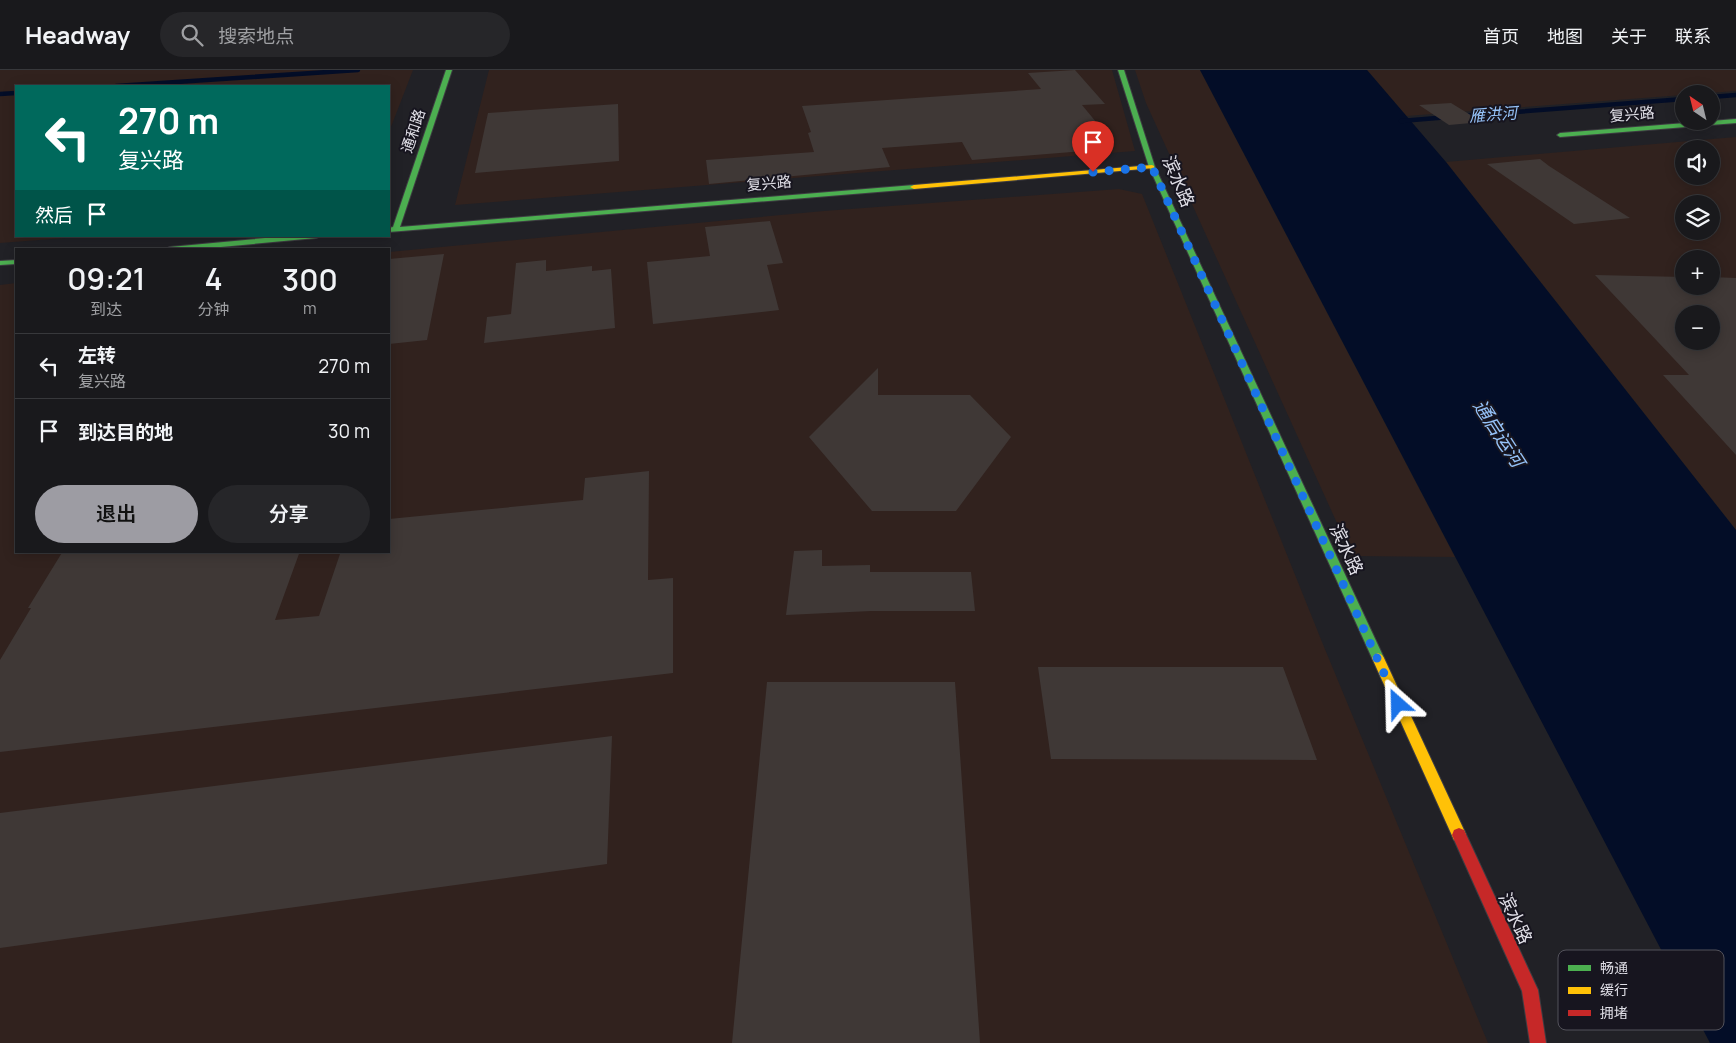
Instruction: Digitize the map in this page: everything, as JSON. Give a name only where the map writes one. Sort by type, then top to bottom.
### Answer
[{"type":"street","name":"通和路","points":[[393,230],[449,70]]},
{"type":"street","name":"滨水路","points":[[1122,70],[1152,167],[1530,990],[1538,1043]]},
{"type":"street","name":"复兴路","points":[[1560,135],[1736,121]]},
{"type":"street","name":"复兴路","points":[[393,230],[1152,167]]},
{"type":"street","points":[[181,248],[305,237]]},
{"type":"street","points":[[0,263],[15,262]]},
{"type":"shaded area","points":[[0,70],[413,70],[390,129],[390,85],[15,85],[15,237],[78,237],[0,243]]},
{"type":"shaded area","points":[[489,70],[1112,70],[1135,151],[455,205]]},
{"type":"shaded area","points":[[1135,70],[1200,70],[1455,557],[1352,556],[1146,103]]},
{"type":"shaded area","points":[[1367,70],[1736,70],[1736,91],[1720,92],[1720,85],[1675,85],[1675,96],[1406,116]]},
{"type":"shaded area","points":[[1736,137],[1736,530],[1446,162],[1675,142],[1675,185],[1720,185],[1720,140],[1701,140]]},
{"type":"shaded area","points":[[1119,189],[1142,194],[1322,642],[1488,1043],[0,1043],[0,285],[15,283],[15,553],[390,553],[390,252],[824,211]]},
{"type":"water","name":"通启运河","points":[[1200,70],[1367,70],[1446,162],[1736,530],[1736,1043],[1710,1043],[1703,1030],[1724,1030],[1724,950],[1661,950]]},
{"type":"building","points":[[1075,70],[1105,104],[1082,105],[1111,140],[1103,141],[1109,149],[972,160],[962,142],[882,148],[890,167],[709,184],[706,160],[814,152],[808,133],[811,132],[802,106],[1041,89],[1028,73]]},
{"type":"building","points":[[1451,103],[1482,122],[1449,125],[1419,105]]},
{"type":"building","points":[[618,104],[619,161],[475,173],[488,113]]},
{"type":"building","points":[[1540,159],[1630,218],[1574,224],[1487,164]]},
{"type":"building","points":[[770,221],[783,263],[767,265],[779,310],[653,324],[647,262],[710,256],[705,227]]},
{"type":"building","points":[[444,254],[427,340],[390,344],[390,259]]},
{"type":"building","points":[[546,260],[546,271],[592,266],[592,271],[611,269],[615,328],[484,343],[487,317],[511,314],[516,263]]},
{"type":"building","points":[[1595,275],[1675,277],[1675,295],[1720,295],[1720,277],[1736,278],[1736,455],[1663,375],[1689,375]]},
{"type":"building","points":[[878,368],[878,395],[970,395],[1011,437],[956,511],[872,511],[809,437]]},
{"type":"building","points":[[649,471],[648,580],[673,578],[673,673],[0,752],[0,660],[31,608],[28,608],[62,553],[299,553],[275,620],[319,616],[340,553],[390,553],[390,519],[583,500],[585,478]]},
{"type":"building","points":[[822,550],[822,566],[870,565],[870,572],[971,572],[975,611],[871,611],[786,615],[794,551]]},
{"type":"building","points":[[1038,667],[1283,667],[1317,760],[1051,759]]},
{"type":"building","points":[[767,682],[955,682],[980,1043],[732,1043]]},
{"type":"building","points":[[612,736],[607,864],[0,948],[0,813]]},
{"type":"waterway","points":[[131,85],[358,70]]},
{"type":"waterway","points":[[0,94],[15,93]]},
{"type":"waterway","name":"雁洪河","points":[[1720,96],[1736,95]]},
{"type":"waterway","name":"雁洪河","points":[[1463,116],[1675,100]]},
{"type":"waterway","name":"雁洪河","points":[[1401,121],[1449,117]]},
{"type":"traffic: fast","points":[[396,229],[449,70]]},
{"type":"traffic: fast","points":[[1121,70],[1152,167],[1378,658]]},
{"type":"traffic: fast","points":[[1560,135],[1736,121]]},
{"type":"traffic: fast","points":[[390,230],[914,187]]},
{"type":"traffic: fast","points":[[181,248],[305,237]]},
{"type":"traffic: fast","points":[[0,263],[15,262]]},
{"type":"traffic: slow","points":[[914,187],[1152,167]]},
{"type":"traffic: slow","points":[[1378,658],[1459,835]]},
{"type":"traffic: jam","points":[[1459,835],[1530,990],[1538,1043]]},
{"type":"route","points":[[1093,172],[1152,167],[1398,704]]}]
